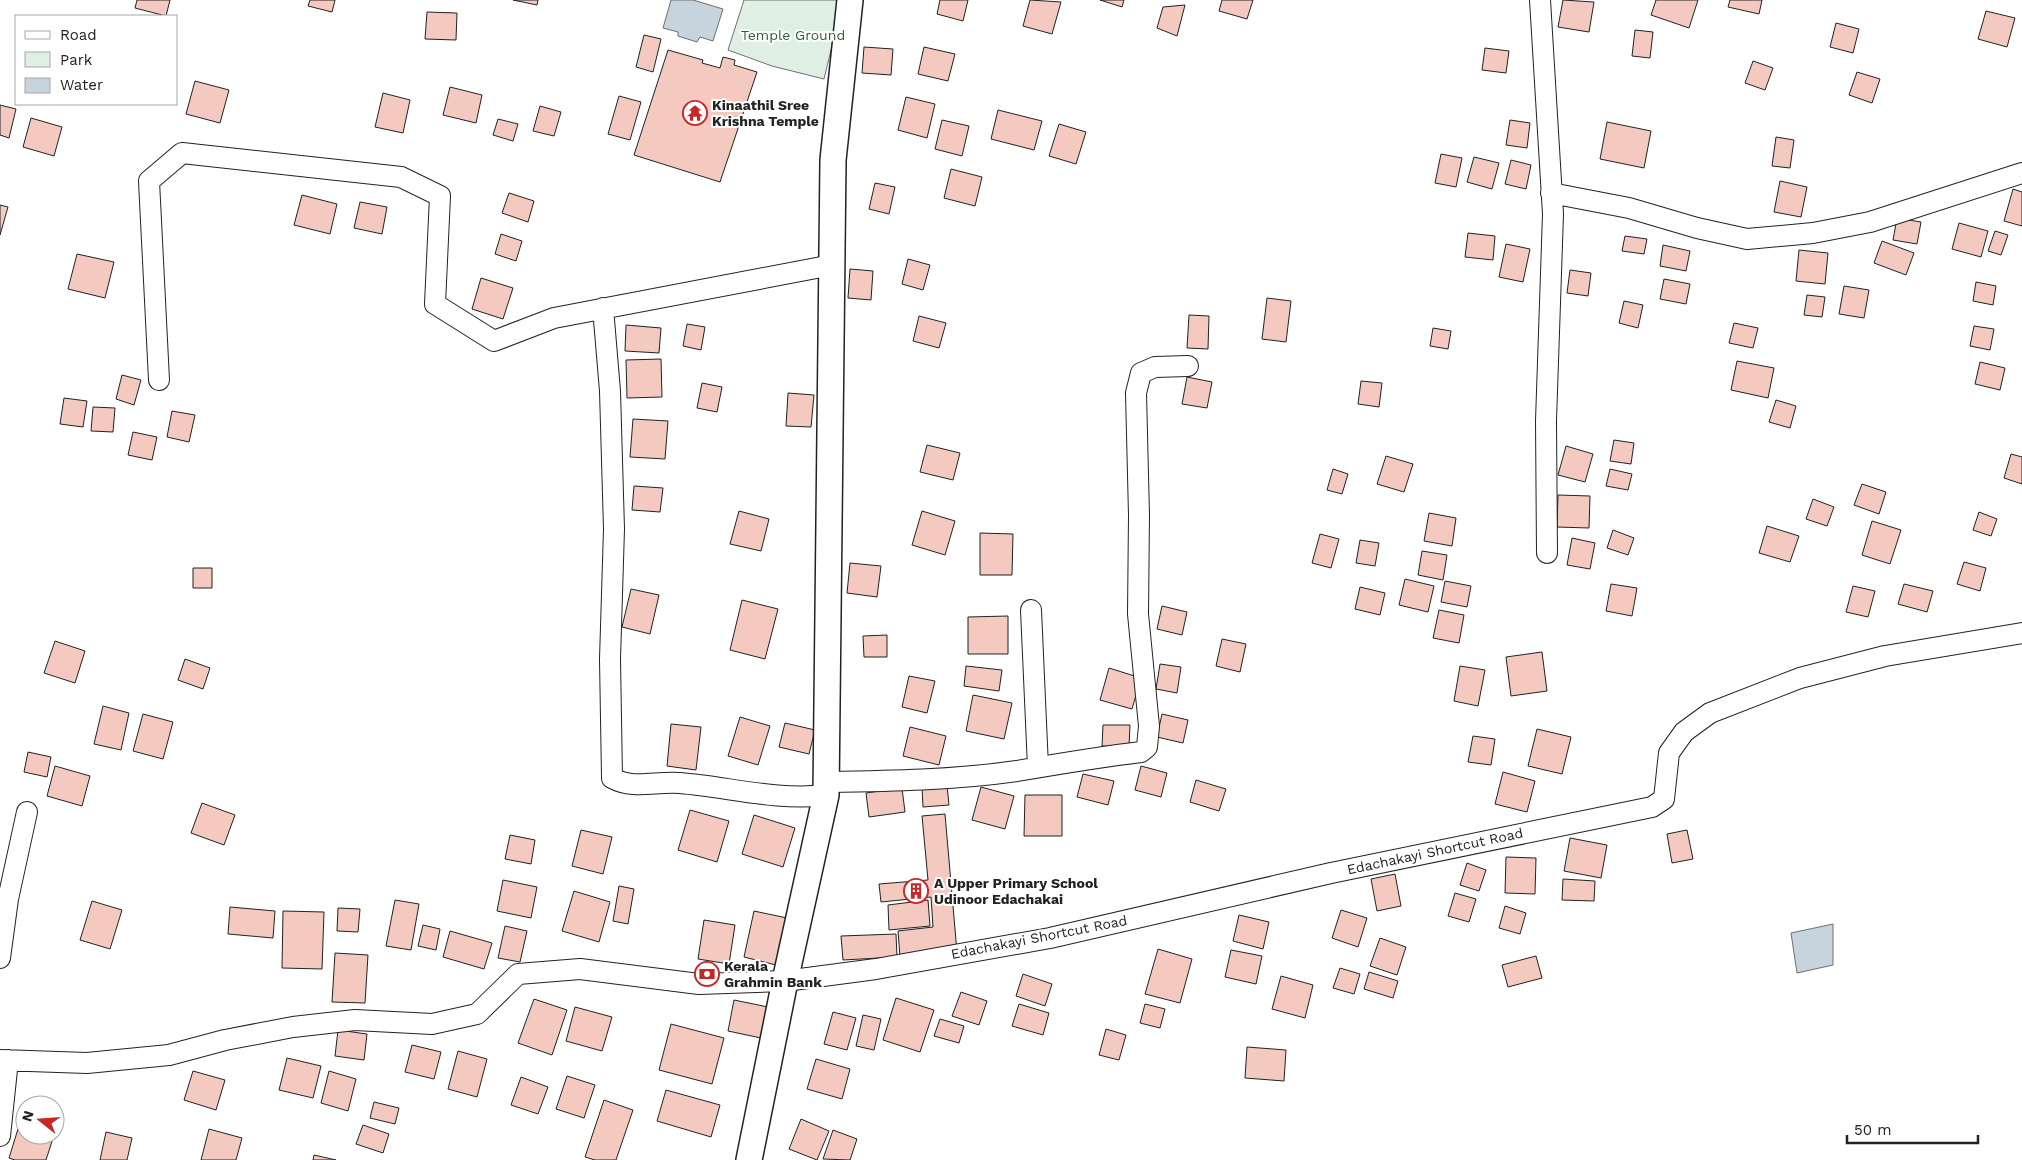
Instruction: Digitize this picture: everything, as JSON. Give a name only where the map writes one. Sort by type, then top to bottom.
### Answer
[{"type":"main road","points":[[749,1160],[826,788],[833,160],[850,0]]},
{"type":"street","points":[[1540,0],[1553,214],[1546,421],[1547,553]]},
{"type":"street","points":[[159,380],[149,181],[182,153],[401,177],[440,196],[436,304],[494,341],[554,318],[832,265]]},
{"type":"street","points":[[1551,193],[1628,208],[1697,228],[1747,239],[1813,233],[1870,222],[2022,174]]},
{"type":"street","points":[[603,308],[610,391],[614,529],[610,659],[612,778],[622,784],[678,783],[754,794],[803,798],[826,788],[1015,771],[1141,752],[1147,748],[1149,726],[1138,614],[1139,515],[1136,393],[1142,373],[1156,367],[1188,366]]},
{"type":"street","points":[[1031,610],[1038,767]]},
{"type":"street","name":"Edachakayi Shortcut Road","points":[[785,981],[876,969],[1050,938],[1331,873],[1652,807],[1664,799],[1669,753],[1684,732],[1710,713],[1800,678],[1866,661],[2022,633]]},
{"type":"street","points":[[0,958],[8,899],[27,812]]},
{"type":"street","points":[[0,1136],[4,1060],[87,1063],[169,1055],[225,1040],[293,1027],[355,1020],[432,1024],[477,1014],[518,974],[580,969],[699,984],[785,981]]},
{"type":"green space","name":"Temple Ground","points":[[744,0],[839,0],[838,21],[824,79],[772,66],[728,50]]},
{"type":"water","points":[[671,0],[693,0],[723,9],[713,41],[700,37],[697,42],[678,36],[678,32],[663,28]]},
{"type":"water","points":[[1833,924],[1833,965],[1797,973],[1791,933]]},
{"type":"building","points":[[137,0],[170,0],[166,15],[135,8]]},
{"type":"building","points":[[310,0],[335,0],[332,12],[308,6]]},
{"type":"building","points":[[513,0],[538,0],[537,5]]},
{"type":"building","points":[[940,0],[968,0],[963,21],[937,14]]},
{"type":"building","points":[[1030,0],[1061,2],[1052,34],[1023,26]]},
{"type":"building","points":[[1100,0],[1124,0],[1122,7]]},
{"type":"building","points":[[1222,0],[1253,0],[1247,19],[1219,11]]},
{"type":"building","points":[[1563,0],[1594,2],[1589,32],[1558,27]]},
{"type":"building","points":[[1656,0],[1698,0],[1689,28],[1651,15]]},
{"type":"building","points":[[1730,0],[1762,0],[1759,14],[1728,7]]},
{"type":"building","points":[[1185,5],[1177,36],[1157,28],[1163,7]]},
{"type":"building","points":[[1986,11],[2015,18],[2007,47],[1978,39]]},
{"type":"building","points":[[427,12],[457,13],[456,40],[425,39]]},
{"type":"building","points":[[1836,23],[1859,29],[1853,53],[1830,47]]},
{"type":"building","points":[[1635,30],[1653,32],[1650,58],[1632,56]]},
{"type":"building","points":[[644,35],[661,39],[653,72],[636,67]]},
{"type":"building","points":[[864,47],[893,49],[891,75],[862,73]]},
{"type":"building","points":[[924,47],[955,54],[948,81],[918,74]]},
{"type":"building","points":[[1485,48],[1509,51],[1506,73],[1482,70]]},
{"type":"building","name":"Kinaathil Sree Krishna Temple","points":[[668,50],[703,60],[702,63],[720,68],[723,57],[735,60],[734,65],[757,72],[720,182],[634,155]]},
{"type":"building","points":[[1753,61],[1773,68],[1765,90],[1745,83]]},
{"type":"building","points":[[1857,72],[1880,79],[1872,103],[1849,95]]},
{"type":"building","points":[[195,81],[229,90],[220,123],[186,114]]},
{"type":"building","points":[[450,87],[482,95],[476,123],[443,115]]},
{"type":"building","points":[[383,93],[410,100],[403,133],[375,127]]},
{"type":"building","points":[[619,96],[641,102],[630,140],[608,134]]},
{"type":"building","points":[[906,97],[935,104],[927,138],[898,130]]},
{"type":"building","points":[[0,105],[16,109],[9,138],[0,135]]},
{"type":"building","points":[[540,106],[561,112],[554,136],[533,131]]},
{"type":"building","points":[[998,110],[1042,121],[1034,150],[991,139]]},
{"type":"building","points":[[31,118],[62,127],[54,156],[23,147]]},
{"type":"building","points":[[498,119],[518,124],[513,141],[493,135]]},
{"type":"building","points":[[942,120],[969,126],[962,156],[935,149]]},
{"type":"building","points":[[1510,120],[1530,123],[1527,148],[1506,145]]},
{"type":"building","points":[[1607,122],[1651,131],[1644,168],[1600,159]]},
{"type":"building","points":[[1059,124],[1086,132],[1076,164],[1049,156]]},
{"type":"building","points":[[1776,137],[1794,140],[1790,168],[1772,166]]},
{"type":"building","points":[[1441,154],[1462,158],[1456,187],[1435,183]]},
{"type":"building","points":[[1474,157],[1499,163],[1492,189],[1467,182]]},
{"type":"building","points":[[1511,160],[1531,165],[1526,189],[1505,184]]},
{"type":"building","points":[[951,169],[982,177],[975,206],[944,198]]},
{"type":"building","points":[[1780,181],[1807,187],[1801,217],[1774,212]]},
{"type":"building","points":[[875,183],[895,187],[889,214],[869,209]]},
{"type":"building","points":[[2013,189],[2022,192],[2022,226],[2004,221]]},
{"type":"building","points":[[509,193],[534,201],[528,222],[502,213]]},
{"type":"building","points":[[302,195],[337,204],[330,234],[294,225]]},
{"type":"building","points":[[360,202],[387,207],[382,234],[354,228]]},
{"type":"building","points":[[0,205],[8,207],[0,235]]},
{"type":"building","points":[[1897,218],[1921,222],[1917,244],[1893,240]]},
{"type":"building","points":[[1959,223],[1988,231],[1981,257],[1952,249]]},
{"type":"building","points":[[1995,231],[2008,235],[2001,255],[1988,251]]},
{"type":"building","points":[[1468,233],[1495,236],[1493,260],[1465,257]]},
{"type":"building","points":[[501,234],[522,241],[516,261],[495,254]]},
{"type":"building","points":[[1625,236],[1647,239],[1644,254],[1622,251]]},
{"type":"building","points":[[1882,241],[1914,253],[1906,275],[1874,263]]},
{"type":"building","points":[[1506,244],[1530,249],[1523,282],[1499,277]]},
{"type":"building","points":[[1663,245],[1690,251],[1686,271],[1660,266]]},
{"type":"building","points":[[1799,250],[1828,253],[1825,284],[1796,281]]},
{"type":"building","points":[[77,254],[114,262],[105,298],[68,289]]},
{"type":"building","points":[[908,259],[930,265],[923,290],[902,284]]},
{"type":"building","points":[[850,269],[873,271],[871,300],[848,298]]},
{"type":"building","points":[[1570,270],[1591,273],[1588,296],[1567,293]]},
{"type":"building","points":[[481,278],[513,288],[503,319],[472,309]]},
{"type":"building","points":[[1664,279],[1690,284],[1686,304],[1660,299]]},
{"type":"building","points":[[1976,282],[1996,286],[1993,305],[1973,301]]},
{"type":"building","points":[[1844,286],[1869,290],[1864,318],[1839,314]]},
{"type":"building","points":[[1807,295],[1825,297],[1822,317],[1804,315]]},
{"type":"building","points":[[1267,298],[1291,301],[1286,342],[1262,339]]},
{"type":"building","points":[[1624,301],[1643,305],[1638,328],[1619,323]]},
{"type":"building","points":[[1189,315],[1209,316],[1208,349],[1187,348]]},
{"type":"building","points":[[919,316],[946,323],[939,348],[913,341]]},
{"type":"building","points":[[1734,323],[1758,328],[1753,348],[1729,343]]},
{"type":"building","points":[[687,324],[705,327],[701,350],[683,346]]},
{"type":"building","points":[[626,325],[661,328],[659,353],[625,351]]},
{"type":"building","points":[[1974,326],[1994,329],[1990,350],[1970,346]]},
{"type":"building","points":[[1433,328],[1451,331],[1448,349],[1430,346]]},
{"type":"building","points":[[661,359],[662,397],[627,398],[626,360]]},
{"type":"building","points":[[1737,361],[1774,368],[1768,398],[1731,390]]},
{"type":"building","points":[[1980,362],[2005,368],[2000,390],[1975,384]]},
{"type":"building","points":[[122,375],[141,380],[134,405],[116,399]]},
{"type":"building","points":[[1187,377],[1212,382],[1207,408],[1182,404]]},
{"type":"building","points":[[1361,381],[1382,383],[1379,407],[1358,404]]},
{"type":"building","points":[[702,383],[722,387],[717,412],[697,408]]},
{"type":"building","points":[[788,393],[814,395],[811,427],[786,426]]},
{"type":"building","points":[[64,398],[87,401],[83,427],[60,424]]},
{"type":"building","points":[[1776,400],[1796,406],[1790,428],[1769,422]]},
{"type":"building","points":[[93,407],[115,408],[113,432],[91,431]]},
{"type":"building","points":[[172,411],[195,415],[189,442],[167,437]]},
{"type":"building","points":[[633,419],[668,421],[665,459],[630,457]]},
{"type":"building","points":[[133,432],[157,437],[152,460],[128,455]]},
{"type":"building","points":[[1614,440],[1634,443],[1631,464],[1610,461]]},
{"type":"building","points":[[927,445],[960,453],[953,480],[920,472]]},
{"type":"building","points":[[1566,446],[1593,454],[1585,482],[1558,475]]},
{"type":"building","points":[[2011,454],[2022,457],[2022,484],[2004,478]]},
{"type":"building","points":[[1386,456],[1413,464],[1404,492],[1377,484]]},
{"type":"building","points":[[1333,469],[1348,474],[1342,494],[1327,490]]},
{"type":"building","points":[[1610,469],[1632,474],[1628,490],[1606,486]]},
{"type":"building","points":[[1862,484],[1886,492],[1879,514],[1854,505]]},
{"type":"building","points":[[634,486],[663,488],[660,512],[632,510]]},
{"type":"building","points":[[1558,495],[1590,496],[1589,528],[1557,527]]},
{"type":"building","points":[[1813,499],[1834,507],[1827,526],[1806,519]]},
{"type":"building","points":[[739,511],[769,519],[761,551],[730,544]]},
{"type":"building","points":[[922,511],[955,521],[945,555],[912,545]]},
{"type":"building","points":[[1979,512],[1997,519],[1991,536],[1973,530]]},
{"type":"building","points":[[1429,513],[1456,518],[1452,546],[1424,541]]},
{"type":"building","points":[[1872,521],[1901,530],[1890,564],[1862,555]]},
{"type":"building","points":[[1767,526],[1799,536],[1790,562],[1759,553]]},
{"type":"building","points":[[1613,530],[1634,538],[1628,555],[1607,548]]},
{"type":"building","points":[[980,533],[1013,534],[1012,575],[980,575]]},
{"type":"building","points":[[1320,534],[1339,539],[1331,568],[1312,563]]},
{"type":"building","points":[[1572,538],[1595,543],[1590,569],[1567,565]]},
{"type":"building","points":[[1360,540],[1379,543],[1375,566],[1356,563]]},
{"type":"building","points":[[1422,551],[1447,555],[1443,580],[1418,575]]},
{"type":"building","points":[[1964,562],[1986,568],[1980,591],[1957,584]]},
{"type":"building","points":[[850,563],[881,566],[877,597],[847,593]]},
{"type":"building","points":[[193,568],[212,568],[212,588],[193,588]]},
{"type":"building","points":[[1405,579],[1434,586],[1428,612],[1399,605]]},
{"type":"building","points":[[1445,581],[1471,586],[1467,607],[1441,602]]},
{"type":"building","points":[[1611,584],[1637,588],[1632,616],[1606,611]]},
{"type":"building","points":[[1904,584],[1933,591],[1927,612],[1898,604]]},
{"type":"building","points":[[1853,586],[1875,591],[1868,617],[1846,612]]},
{"type":"building","points":[[1360,587],[1385,593],[1380,615],[1355,609]]},
{"type":"building","points":[[631,589],[659,595],[650,634],[622,627]]},
{"type":"building","points":[[742,600],[778,609],[765,659],[730,650]]},
{"type":"building","points":[[1162,606],[1187,612],[1182,635],[1157,629]]},
{"type":"building","points":[[1439,610],[1464,615],[1459,643],[1433,638]]},
{"type":"building","points":[[1008,616],[1008,654],[968,654],[968,617]]},
{"type":"building","points":[[887,635],[887,657],[864,657],[863,636]]},
{"type":"building","points":[[1222,639],[1246,644],[1240,672],[1216,666]]},
{"type":"building","points":[[55,641],[85,651],[75,683],[44,673]]},
{"type":"building","points":[[1542,652],[1547,691],[1511,696],[1506,657]]},
{"type":"building","points":[[185,659],[210,668],[203,689],[178,680]]},
{"type":"building","points":[[1160,664],[1181,667],[1177,693],[1156,689]]},
{"type":"building","points":[[966,666],[1002,670],[999,691],[964,686]]},
{"type":"building","points":[[1460,666],[1485,670],[1478,706],[1454,701]]},
{"type":"building","points":[[1109,668],[1141,678],[1132,709],[1100,700]]},
{"type":"building","points":[[909,676],[935,681],[927,713],[902,707]]},
{"type":"building","points":[[973,695],[1012,703],[1004,739],[966,731]]},
{"type":"building","points":[[103,706],[129,713],[121,750],[94,744]]},
{"type":"building","points":[[143,714],[173,722],[163,759],[133,751]]},
{"type":"building","points":[[1162,714],[1188,720],[1183,743],[1157,737]]},
{"type":"building","points":[[740,717],[770,726],[758,765],[728,756]]},
{"type":"building","points":[[785,723],[815,730],[809,754],[779,747]]},
{"type":"building","points":[[671,724],[701,727],[696,770],[667,766]]},
{"type":"building","points":[[1103,725],[1130,725],[1129,747],[1102,746]]},
{"type":"building","points":[[910,727],[946,736],[939,765],[903,756]]},
{"type":"building","points":[[1537,729],[1571,737],[1562,774],[1528,766]]},
{"type":"building","points":[[1473,736],[1495,739],[1491,765],[1468,762]]},
{"type":"building","points":[[28,752],[51,757],[47,777],[24,772]]},
{"type":"building","points":[[55,766],[90,776],[82,806],[47,796]]},
{"type":"building","points":[[1141,766],[1167,773],[1161,797],[1135,790]]},
{"type":"building","points":[[1503,772],[1535,781],[1527,812],[1495,804]]},
{"type":"building","points":[[1083,774],[1114,781],[1108,805],[1077,797]]},
{"type":"building","points":[[1196,780],[1226,789],[1219,811],[1190,802]]},
{"type":"building","points":[[947,785],[949,805],[923,807],[922,787]]},
{"type":"building","points":[[981,787],[1014,796],[1005,829],[972,820]]},
{"type":"building","points":[[902,788],[905,812],[869,817],[866,793]]},
{"type":"building","points":[[1025,795],[1062,795],[1062,836],[1024,836]]},
{"type":"building","points":[[202,803],[235,815],[224,845],[191,833]]},
{"type":"building","points":[[690,810],[729,821],[717,862],[678,850]]},
{"type":"building","name":"A Upper Primary School Udinoor Edachakai","points":[[945,814],[957,952],[900,957],[898,931],[933,927],[931,897],[881,902],[879,884],[928,880],[922,816]]},
{"type":"building","points":[[754,815],[795,828],[783,867],[742,854]]},
{"type":"building","points":[[581,830],[612,837],[603,874],[572,866]]},
{"type":"building","points":[[1687,830],[1693,859],[1672,863],[1667,834]]},
{"type":"building","points":[[510,835],[535,840],[531,864],[505,859]]},
{"type":"building","points":[[1570,838],[1607,845],[1601,878],[1564,871]]},
{"type":"building","points":[[1506,857],[1536,858],[1535,894],[1505,893]]},
{"type":"building","points":[[1467,863],[1486,870],[1479,891],[1460,885]]},
{"type":"building","points":[[1395,874],[1401,906],[1377,911],[1371,879]]},
{"type":"building","points":[[1563,879],[1595,881],[1594,901],[1562,900]]},
{"type":"building","points":[[503,880],[537,887],[531,918],[497,911]]},
{"type":"building","points":[[619,886],[634,889],[628,924],[613,921]]},
{"type":"building","points":[[574,891],[610,902],[599,942],[562,931]]},
{"type":"building","points":[[1455,893],[1476,899],[1469,922],[1448,916]]},
{"type":"building","points":[[395,900],[419,904],[411,950],[386,946]]},
{"type":"building","name":"A Upper Primary School Udinoor Edachakai","points":[[928,900],[930,926],[889,930],[888,905]]},
{"type":"building","points":[[92,901],[122,910],[110,949],[80,940]]},
{"type":"building","points":[[1505,906],[1526,913],[1520,934],[1499,928]]},
{"type":"building","points":[[230,907],[275,911],[273,938],[228,934]]},
{"type":"building","points":[[338,908],[360,909],[358,932],[337,931]]},
{"type":"building","points":[[1341,910],[1367,918],[1358,947],[1332,938]]},
{"type":"building","points":[[283,911],[324,912],[322,969],[282,968]]},
{"type":"building","points":[[754,911],[787,918],[776,965],[744,957]]},
{"type":"building","points":[[1239,915],[1269,922],[1263,949],[1233,941]]},
{"type":"building","points":[[704,920],[735,925],[729,964],[698,959]]},
{"type":"building","points":[[423,925],[440,929],[436,950],[418,946]]},
{"type":"building","points":[[505,926],[527,931],[520,962],[498,958]]},
{"type":"building","points":[[450,931],[492,943],[484,969],[443,957]]},
{"type":"building","points":[[896,934],[897,957],[843,960],[841,936]]},
{"type":"building","points":[[1380,938],[1406,947],[1397,975],[1370,966]]},
{"type":"building","points":[[1158,949],[1192,959],[1180,1003],[1145,994]]},
{"type":"building","points":[[1231,950],[1262,956],[1256,984],[1225,977]]},
{"type":"building","points":[[335,953],[368,955],[365,1003],[332,1002]]},
{"type":"building","points":[[1536,956],[1542,978],[1508,987],[1502,965]]},
{"type":"building","points":[[1340,968],[1360,974],[1354,994],[1333,988]]},
{"type":"building","points":[[1369,972],[1398,981],[1393,998],[1364,989]]},
{"type":"building","points":[[1023,974],[1052,984],[1045,1006],[1016,996]]},
{"type":"building","points":[[1281,976],[1313,985],[1305,1018],[1272,1009]]},
{"type":"building","points":[[961,992],[987,1001],[979,1025],[952,1016]]},
{"type":"building","points":[[896,998],[934,1010],[920,1052],[883,1040]]},
{"type":"building","points":[[534,999],[567,1010],[552,1055],[518,1043]]},
{"type":"building","points":[[734,1000],[768,1007],[761,1038],[728,1031]]},
{"type":"building","points":[[1019,1004],[1049,1013],[1043,1035],[1012,1026]]},
{"type":"building","points":[[1145,1004],[1165,1009],[1160,1028],[1140,1023]]},
{"type":"building","points":[[575,1007],[612,1017],[602,1051],[566,1041]]},
{"type":"building","points":[[833,1012],[856,1018],[847,1050],[824,1044]]},
{"type":"building","points":[[863,1015],[881,1019],[874,1050],[856,1046]]},
{"type":"building","points":[[940,1019],[964,1026],[959,1043],[934,1036]]},
{"type":"building","points":[[671,1024],[724,1038],[712,1084],[659,1070]]},
{"type":"building","points":[[1106,1029],[1126,1035],[1119,1060],[1099,1055]]},
{"type":"building","points":[[338,1030],[367,1034],[364,1060],[335,1056]]},
{"type":"building","points":[[412,1045],[441,1052],[434,1079],[405,1072]]},
{"type":"building","points":[[1247,1047],[1286,1050],[1284,1081],[1245,1078]]},
{"type":"building","points":[[458,1051],[487,1059],[477,1097],[448,1089]]},
{"type":"building","points":[[287,1058],[321,1066],[313,1098],[279,1090]]},
{"type":"building","points":[[816,1059],[850,1069],[842,1099],[807,1089]]},
{"type":"building","points":[[193,1071],[225,1080],[216,1110],[184,1100]]},
{"type":"building","points":[[329,1071],[356,1079],[348,1111],[321,1103]]},
{"type":"building","points":[[567,1076],[595,1085],[584,1118],[556,1109]]},
{"type":"building","points":[[521,1077],[548,1087],[538,1114],[511,1105]]},
{"type":"building","points":[[666,1090],[720,1105],[711,1137],[657,1121]]},
{"type":"building","points":[[604,1100],[633,1110],[616,1160],[595,1160],[585,1157]]},
{"type":"building","points":[[374,1102],[399,1108],[395,1124],[370,1118]]},
{"type":"building","points":[[801,1119],[829,1131],[817,1160],[789,1149]]},
{"type":"building","points":[[363,1125],[389,1134],[383,1153],[356,1144]]},
{"type":"building","points":[[209,1129],[242,1138],[236,1160],[201,1160]]},
{"type":"building","points":[[833,1130],[857,1139],[850,1160],[823,1159]]},
{"type":"building","points":[[106,1132],[132,1138],[127,1160],[100,1160]]},
{"type":"building","points":[[15,1139],[15,1145],[51,1145],[46,1160],[15,1160],[9,1158]]},
{"type":"building","points":[[314,1155],[336,1160],[313,1160]]},
{"type":"place","name":"Kinaathil Sree Krishna Temple","points":[[695,113]]},
{"type":"place","name":"A Upper Primary School Udinoor Edachakai","points":[[916,891]]},
{"type":"place","name":"Kerala Grahmin Bank","points":[[707,974]]}]
